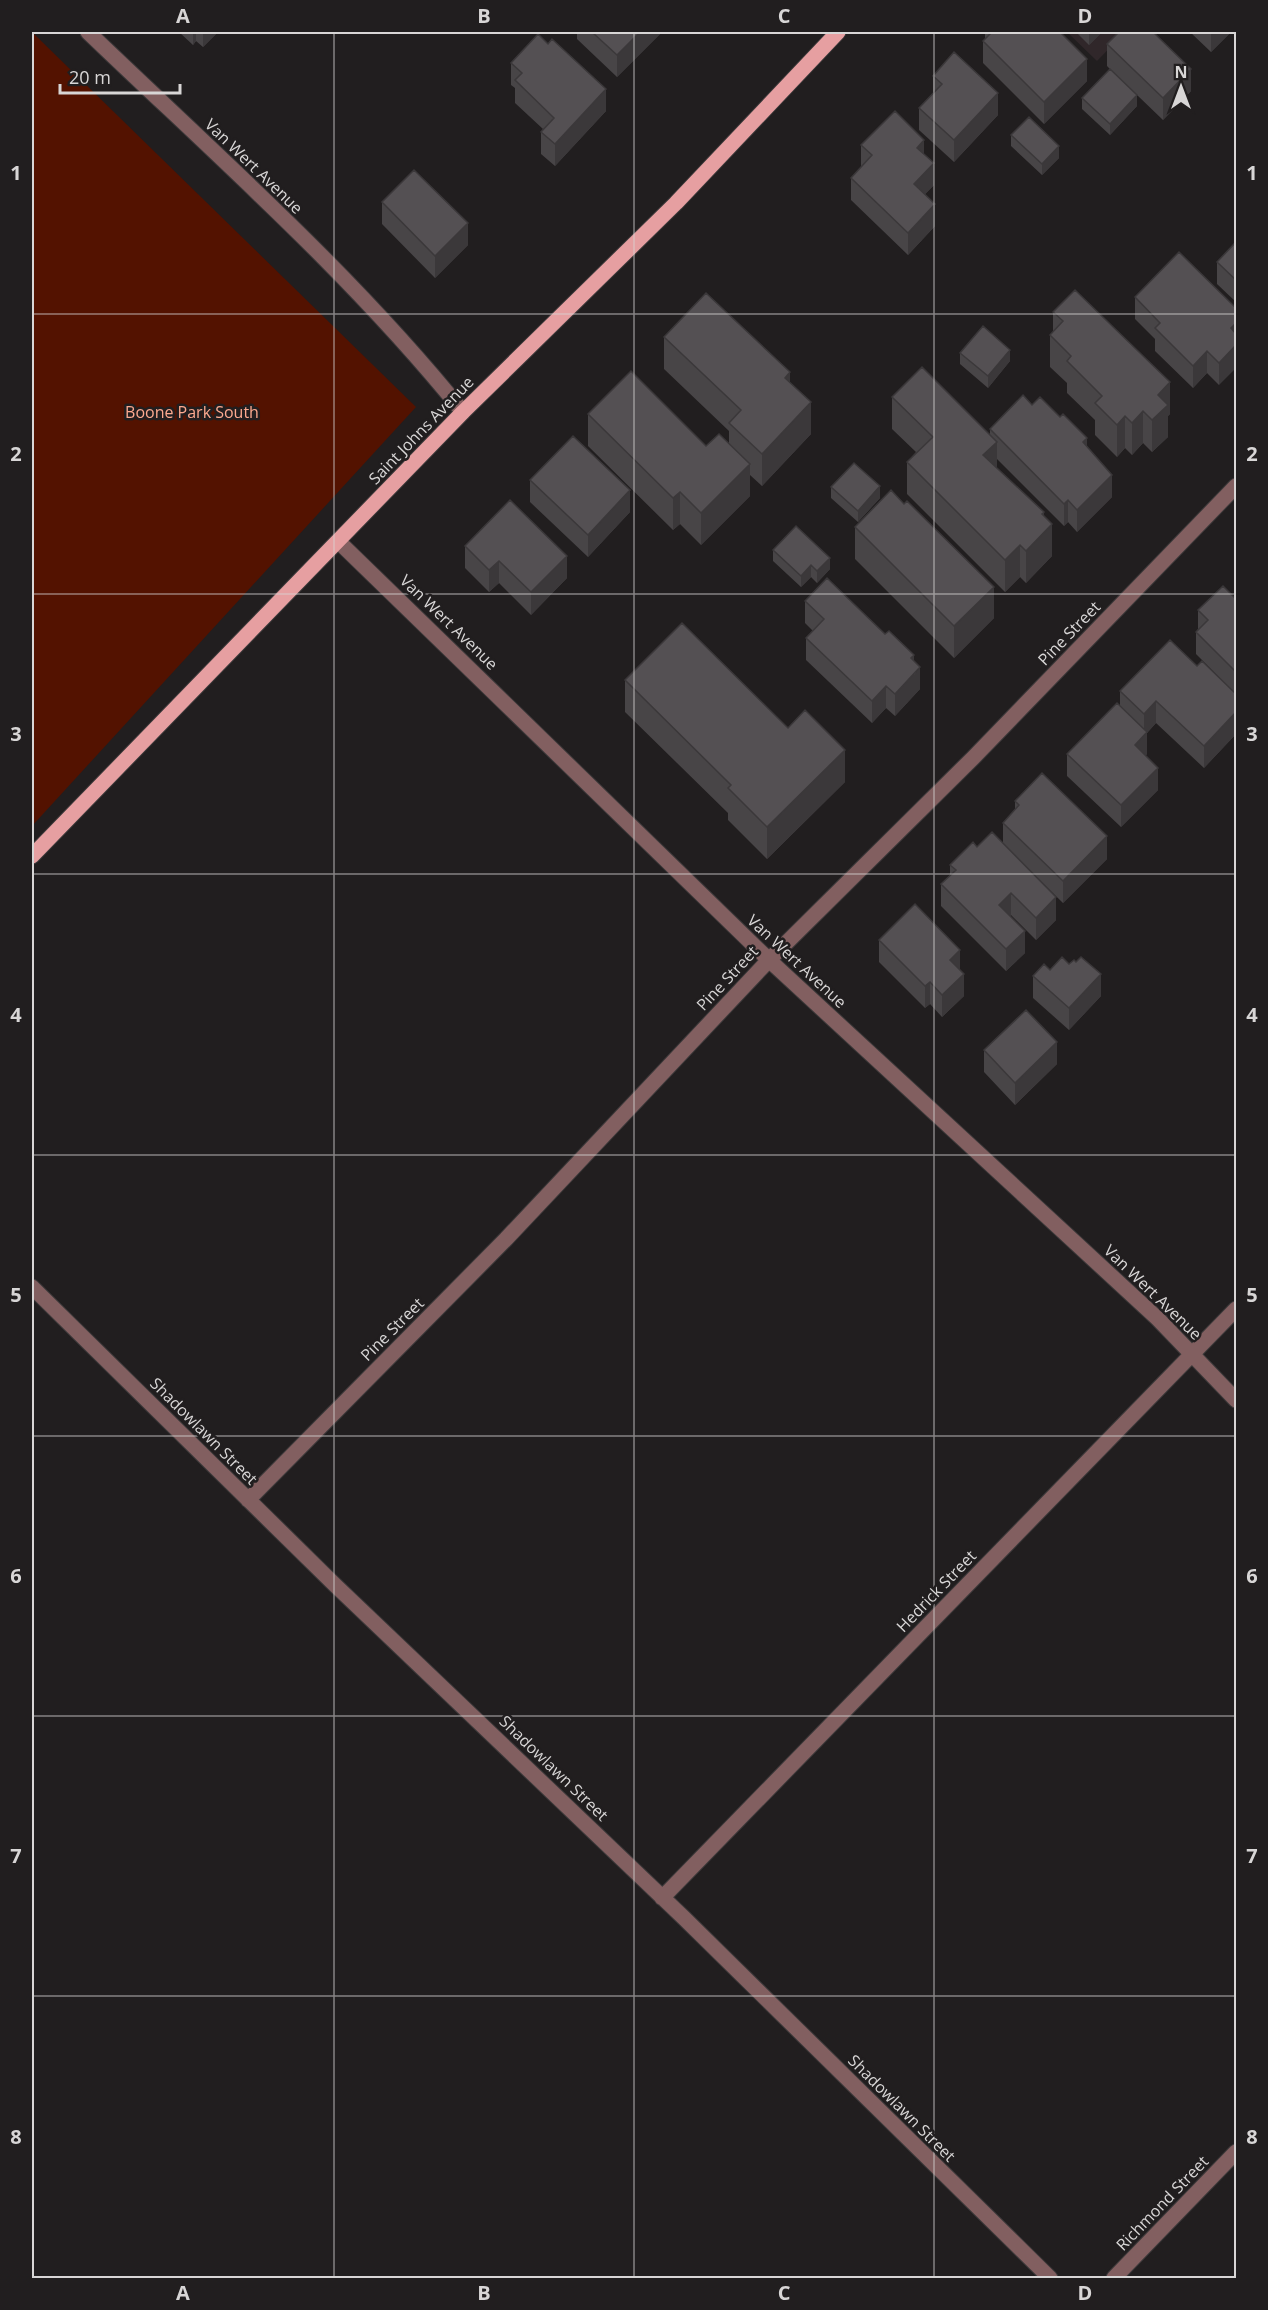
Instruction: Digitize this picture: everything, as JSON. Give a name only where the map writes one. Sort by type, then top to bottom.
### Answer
[{"type":"main road","name":"Saint Johns Avenue","points":[[32,856],[463,412],[676,203],[838,32]]},
{"type":"street","name":"Van Wert Avenue","points":[[88,32],[335,269],[423,362],[463,412]]},
{"type":"street","name":"Pine Street","points":[[248,1500],[514,1231],[768,960],[973,758],[1236,486]]},
{"type":"street","name":"Van Wert Avenue","points":[[339,542],[768,960],[1158,1319],[1236,1400]]},
{"type":"street","name":"Shadowlawn Street","points":[[32,1287],[248,1500],[662,1898],[1050,2278]]},
{"type":"street","name":"Hedrick Street","points":[[662,1898],[1236,1310]]},
{"type":"street","name":"Richmond Street","points":[[1114,2278],[1236,2152]]},
{"type":"shaded area","points":[[1067,32],[1125,32],[1097,61]]},
{"type":"green space","name":"Boone Park South","points":[[32,32],[416,407],[32,826]]},
{"type":"building","points":[[592,32],[640,32],[617,55]]},
{"type":"building","points":[[992,32],[1060,32],[1087,59],[1044,102],[983,41]]},
{"type":"building","points":[[1119,32],[1153,32],[1191,69],[1163,98],[1107,44]]},
{"type":"building","points":[[538,34],[548,44],[552,39],[606,89],[555,144],[541,132],[554,118],[515,80],[522,73],[511,63]]},
{"type":"building","points":[[954,52],[998,93],[954,140],[919,108],[942,84],[933,76]]},
{"type":"building","points":[[1110,69],[1137,95],[1110,124],[1082,98]]},
{"type":"building","points":[[895,111],[924,140],[917,148],[934,163],[914,184],[935,204],[908,233],[851,178],[872,155],[861,145]]},
{"type":"building","points":[[1029,117],[1059,146],[1042,164],[1011,135]]},
{"type":"building","points":[[414,170],[468,223],[435,256],[382,202]]},
{"type":"building","points":[[1236,242],[1236,280],[1217,262]]},
{"type":"building","points":[[1179,252],[1236,308],[1236,323],[1231,328],[1236,334],[1236,345],[1219,363],[1207,351],[1193,366],[1155,328],[1160,323],[1135,297]]},
{"type":"building","points":[[1075,290],[1170,382],[1158,395],[1168,405],[1152,420],[1143,411],[1132,423],[1125,416],[1117,425],[1095,403],[1102,396],[1067,361],[1071,356],[1050,335],[1063,321],[1053,312]]},
{"type":"building","points":[[706,293],[790,372],[785,378],[811,402],[762,454],[729,423],[741,410],[664,337]]},
{"type":"building","points":[[983,326],[1010,350],[988,376],[960,353]]},
{"type":"building","points":[[922,367],[997,442],[983,455],[1044,512],[1042,514],[1052,524],[1026,551],[1020,545],[1005,560],[907,462],[933,437],[892,397]]},
{"type":"building","points":[[631,371],[706,446],[719,434],[750,464],[701,513],[680,492],[673,498],[588,414]]},
{"type":"building","points":[[1023,395],[1032,405],[1040,397],[1060,417],[1063,414],[1087,438],[1083,442],[1112,475],[1077,510],[1068,500],[1064,504],[990,429]]},
{"type":"building","points":[[573,436],[630,490],[588,535],[530,480]]},
{"type":"building","points":[[854,463],[880,486],[858,511],[831,487]]},
{"type":"building","points":[[891,490],[904,504],[907,501],[994,587],[954,626],[855,527]]},
{"type":"building","points":[[510,500],[567,556],[531,592],[499,561],[489,570],[465,546]]},
{"type":"building","points":[[796,526],[830,558],[817,571],[811,565],[801,576],[773,550]]},
{"type":"building","points":[[827,578],[885,634],[889,631],[914,655],[911,658],[920,667],[895,694],[886,686],[872,701],[806,638],[824,619],[805,601]]},
{"type":"building","points":[[1223,586],[1234,597],[1236,595],[1236,672],[1196,632],[1208,620],[1198,610]]},
{"type":"building","points":[[682,623],[788,728],[805,710],[845,750],[767,827],[728,788],[731,785],[625,680]]},
{"type":"building","points":[[1170,640],[1197,666],[1202,661],[1236,694],[1236,712],[1204,746],[1156,701],[1144,714],[1120,691]]},
{"type":"building","points":[[1117,703],[1147,732],[1135,745],[1158,768],[1121,805],[1067,754]]},
{"type":"building","points":[[1042,773],[1107,836],[1063,881],[1003,823],[1019,805],[1015,801]]},
{"type":"building","points":[[992,832],[1056,897],[1036,918],[1011,893],[999,905],[1025,931],[1006,949],[941,884],[956,870],[950,865],[973,842],[977,847]]},
{"type":"building","points":[[915,904],[960,950],[950,960],[964,974],[942,995],[930,982],[925,986],[879,940]]},
{"type":"building","points":[[1062,957],[1069,964],[1081,957],[1101,974],[1069,1008],[1033,976],[1044,964],[1050,970]]},
{"type":"building","points":[[1026,1010],[1057,1042],[1015,1083],[984,1050]]}]
